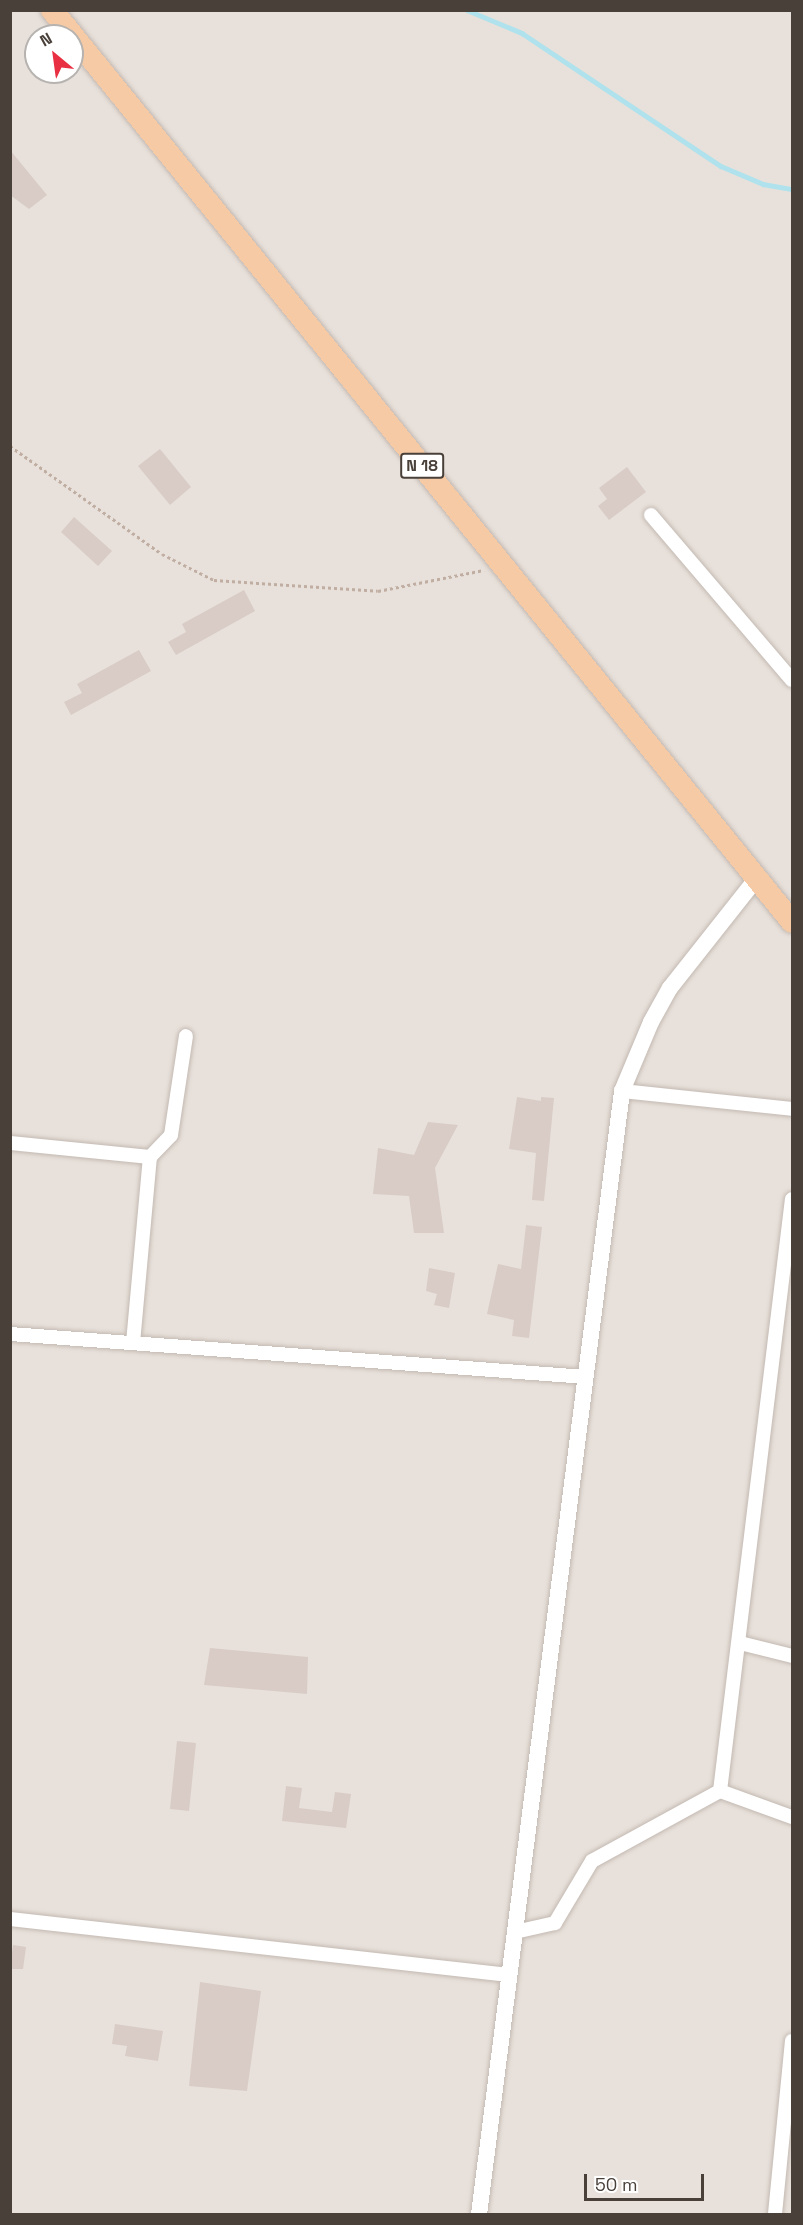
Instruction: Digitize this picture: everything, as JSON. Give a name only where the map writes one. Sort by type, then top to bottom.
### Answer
[{"type":"main road","name":"N 18","points":[[52,10],[792,922]]},
{"type":"street","points":[[651,515],[792,680]]},
{"type":"street","points":[[479,2214],[622,1091],[651,1022],[670,988],[757,878]]},
{"type":"street","points":[[133,1343],[150,1156],[171,1135],[186,1036]]},
{"type":"street","points":[[622,1091],[792,1109]]},
{"type":"street","points":[[10,1143],[150,1156]]},
{"type":"street","points":[[720,1791],[790,1257],[792,1199]]},
{"type":"street","points":[[10,1334],[586,1377]]},
{"type":"street","points":[[740,1643],[792,1656]]},
{"type":"street","points":[[515,1932],[555,1923],[592,1861],[720,1791],[792,1817]]},
{"type":"street","points":[[10,1919],[509,1975]]},
{"type":"street","points":[[775,2214],[792,2041]]},
{"type":"path","points":[[10,446],[162,554],[214,580],[378,591],[504,566]]},
{"type":"shaded area","points":[[11,11],[792,11],[792,2214],[11,2214]]},
{"type":"building","points":[[10,150],[47,195],[29,209],[10,195]]},
{"type":"building","points":[[160,449],[191,487],[170,505],[138,466]]},
{"type":"building","points":[[627,467],[646,492],[609,520],[598,506],[607,499],[599,488]]},
{"type":"building","points":[[74,517],[112,551],[98,566],[61,532]]},
{"type":"building","points":[[244,590],[255,611],[176,655],[168,642],[186,632],[182,624]]},
{"type":"building","points":[[139,650],[151,671],[71,715],[64,702],[82,693],[77,684]]},
{"type":"building","points":[[517,1097],[541,1101],[541,1097],[554,1098],[544,1201],[532,1200],[536,1153],[509,1149]]},
{"type":"building","points":[[428,1122],[458,1125],[435,1168],[444,1233],[414,1233],[409,1196],[373,1194],[378,1148],[414,1155]]},
{"type":"building","points":[[526,1225],[542,1227],[529,1338],[512,1336],[514,1320],[487,1314],[498,1264],[521,1269]]},
{"type":"building","points":[[429,1268],[455,1273],[449,1308],[434,1305],[437,1294],[426,1291]]},
{"type":"building","points":[[210,1648],[308,1657],[307,1694],[204,1685]]},
{"type":"building","points":[[177,1741],[196,1743],[189,1811],[170,1809]]},
{"type":"building","points":[[286,1786],[302,1788],[299,1808],[332,1812],[335,1792],[351,1794],[346,1828],[282,1821]]},
{"type":"building","points":[[13,1945],[26,1947],[23,1969],[10,1969]]},
{"type":"building","points":[[200,1982],[261,1991],[247,2091],[189,2086]]},
{"type":"building","points":[[115,2024],[163,2031],[158,2061],[125,2056],[127,2046],[112,2044]]},
{"type":"waterway","points":[[467,10],[522,33],[721,166],[763,184],[792,189]]}]
